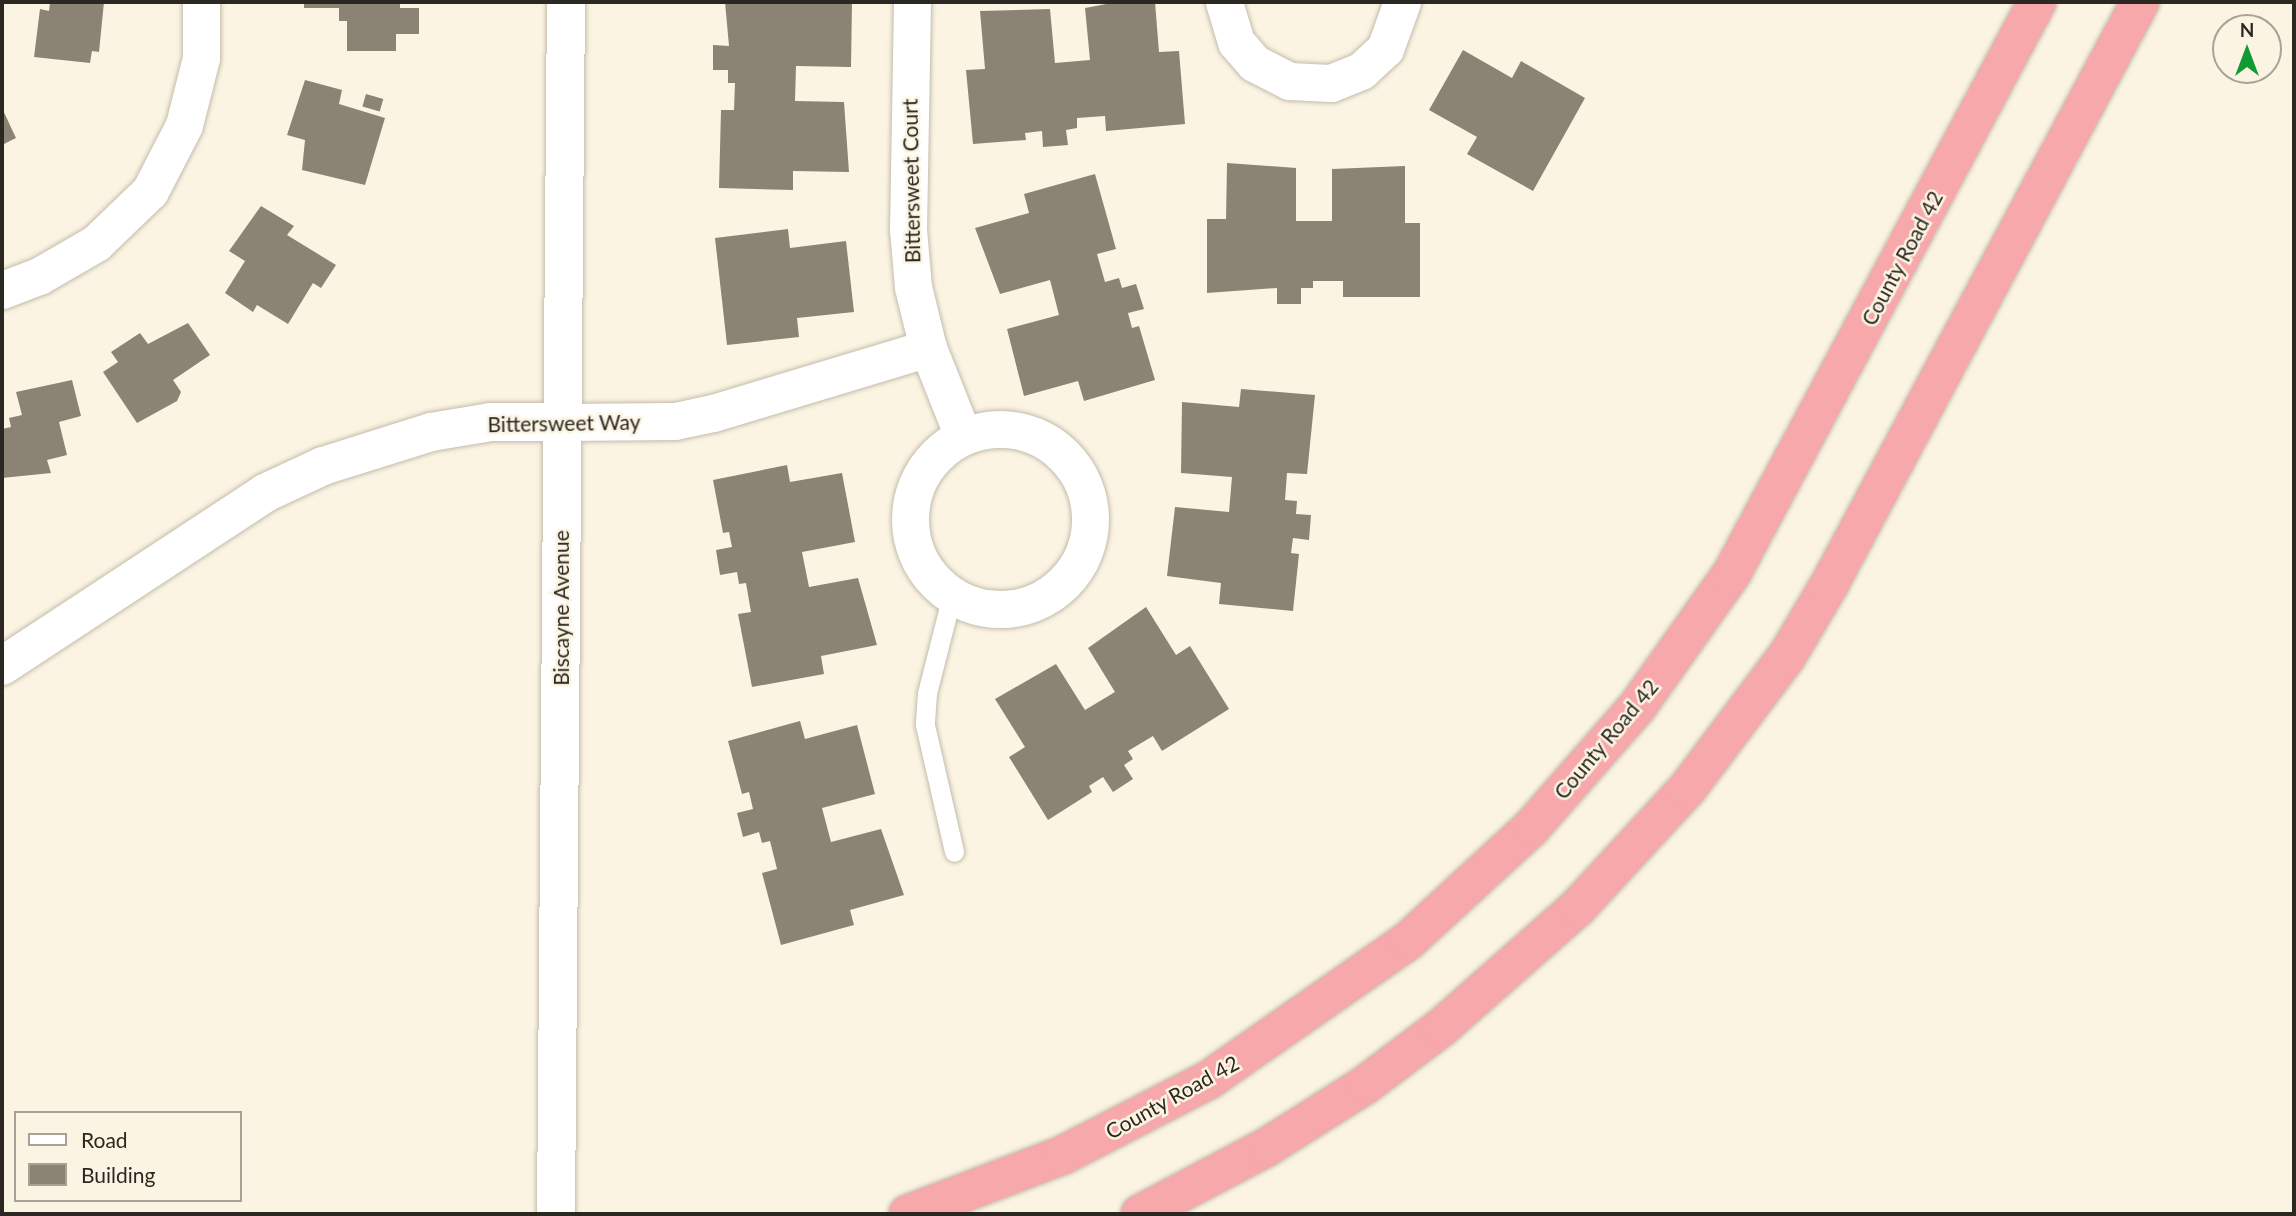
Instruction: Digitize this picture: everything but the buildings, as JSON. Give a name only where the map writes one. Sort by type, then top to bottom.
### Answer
[{"type":"highway","name":"County Road 42","points":[[908,1214],[1063,1155],[1221,1072],[1408,941],[1531,828],[1637,707],[1731,573],[2037,2]]},
{"type":"highway","points":[[1140,1214],[1267,1147],[1365,1085],[1441,1027],[1578,907],[1687,789],[1787,656],[1829,585],[2140,2]]},
{"type":"street","points":[[2,289],[39,276],[96,243],[150,191],[184,125],[201,58],[201,2]]},
{"type":"street","name":"Biscayne Avenue","points":[[556,1214],[566,2]]},
{"type":"street","name":"Bittersweet Court","points":[[912,2],[908,229],[928,348],[963,436]]},
{"type":"street","points":[[1224,2],[1236,42],[1254,63],[1289,81],[1331,83],[1361,71],[1385,49],[1402,2]]},
{"type":"street","name":"Bittersweet Way","points":[[2,667],[265,493],[323,466],[431,432],[491,422],[675,421],[713,413],[928,348]]},
{"type":"street","points":[[994,428],[1025,431],[1053,445],[1075,468],[1088,497],[1090,528],[1081,559],[1069,576],[1037,602],[1006,609],[974,606],[952,595],[924,569],[911,540],[909,509],[924,470],[937,453],[963,436],[994,428]]},
{"type":"lane","points":[[952,595],[927,693],[925,725],[954,852]]}]
